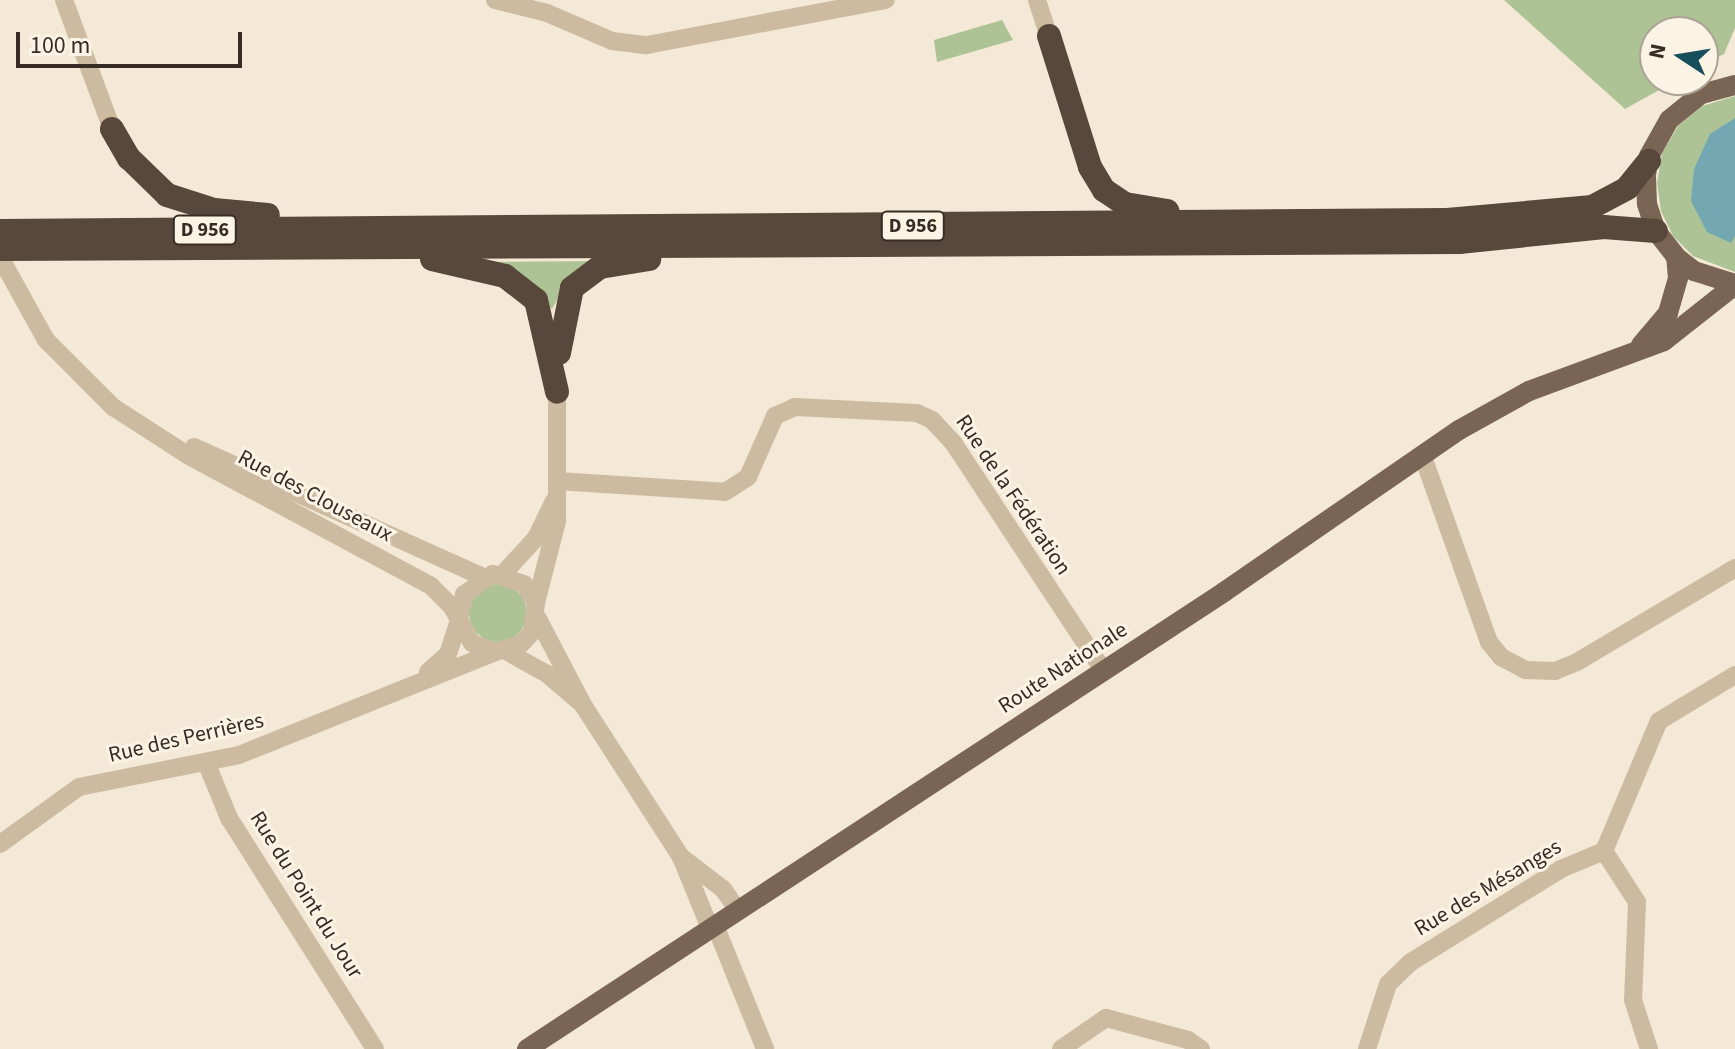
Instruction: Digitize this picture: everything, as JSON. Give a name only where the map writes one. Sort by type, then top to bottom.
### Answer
[{"type":"highway","points":[[1049,36],[1090,167],[1104,190],[1125,204],[1148,211],[1210,211],[1238,224]]},
{"type":"highway","name":"D 956","points":[[112,129],[149,181],[179,202],[410,230]]},
{"type":"highway","name":"D 956","points":[[0,231],[1238,224],[1566,212],[1613,198],[1649,161]]},
{"type":"highway","name":"D 956","points":[[0,249],[1459,242],[1604,227],[1656,231]]},
{"type":"highway","name":"D 956","points":[[557,392],[561,327],[572,288],[600,267],[714,246]]},
{"type":"highway","name":"D 956","points":[[239,248],[447,260],[505,276],[536,300],[543,315],[557,392]]},
{"type":"main road","points":[[1735,69],[1727,86],[1701,94],[1669,120],[1649,161],[1647,204],[1656,231],[1676,257],[1704,275],[1735,285]]},
{"type":"main road","points":[[1637,350],[1668,313],[1678,278],[1676,257]]},
{"type":"main road","name":"Route Nationale","points":[[527,1049],[1103,670],[1422,454],[1529,391],[1664,341],[1735,285]]},
{"type":"street","points":[[64,0],[112,129]]},
{"type":"street","points":[[495,0],[547,13],[612,41],[647,45],[886,0]]},
{"type":"street","points":[[1037,0],[1049,36]]},
{"type":"street","name":"Rue des Clouseaux","points":[[0,257],[18,292],[64,362],[139,425],[483,577]]},
{"type":"street","points":[[501,652],[532,632],[557,521],[557,392]]},
{"type":"street","name":"Rue de la Fédération","points":[[557,488],[725,492],[748,477],[775,416],[795,407],[917,413],[932,420],[954,444],[1103,670]]},
{"type":"street","points":[[1422,454],[1489,642],[1501,657],[1525,670],[1555,671],[1577,662],[1735,568]]},
{"type":"street","points":[[503,574],[536,538],[557,488]]},
{"type":"street","name":"Rue des Clouseaux","points":[[313,502],[431,586],[459,620]]},
{"type":"street","points":[[583,705],[547,674],[501,652],[472,643],[459,620],[464,594],[483,577],[503,574],[524,584],[583,705],[681,857],[765,1049]]},
{"type":"street","name":"Rue des Perrières","points":[[419,679],[448,654],[459,620]]},
{"type":"street","name":"Rue des Perrières","points":[[4,838],[79,787],[206,762],[287,739],[419,679],[501,652]]},
{"type":"street","points":[[1649,1049],[1633,1000],[1637,902],[1604,851],[1659,721],[1735,675]]},
{"type":"street","name":"Rue du Point du Jour","points":[[206,762],[229,818],[375,1049]]},
{"type":"street","name":"Rue des Mésanges","points":[[1367,1049],[1388,984],[1411,962],[1561,869],[1604,851]]},
{"type":"street","points":[[681,857],[723,889],[737,909]]},
{"type":"street","points":[[1061,1049],[1106,1018],[1188,1040],[1201,1049]]},
{"type":"green space","points":[[1504,0],[1735,0],[1735,28],[1724,54],[1719,57],[1719,16],[1639,16],[1639,96],[1648,96],[1625,109]]},
{"type":"green space","points":[[1002,20],[1013,40],[937,62],[934,40]]},
{"type":"green space","points":[[1735,96],[1735,272],[1693,256],[1673,236],[1661,211],[1657,183],[1662,153],[1678,126],[1702,106]]},
{"type":"green space","points":[[597,261],[561,293],[552,309],[485,262]]},
{"type":"green space","points":[[498,584],[519,592],[527,613],[519,634],[498,642],[477,634],[469,613],[477,592]]},
{"type":"water","points":[[1735,118],[1735,236],[1731,243],[1707,232],[1691,201],[1694,169],[1710,134]]}]
